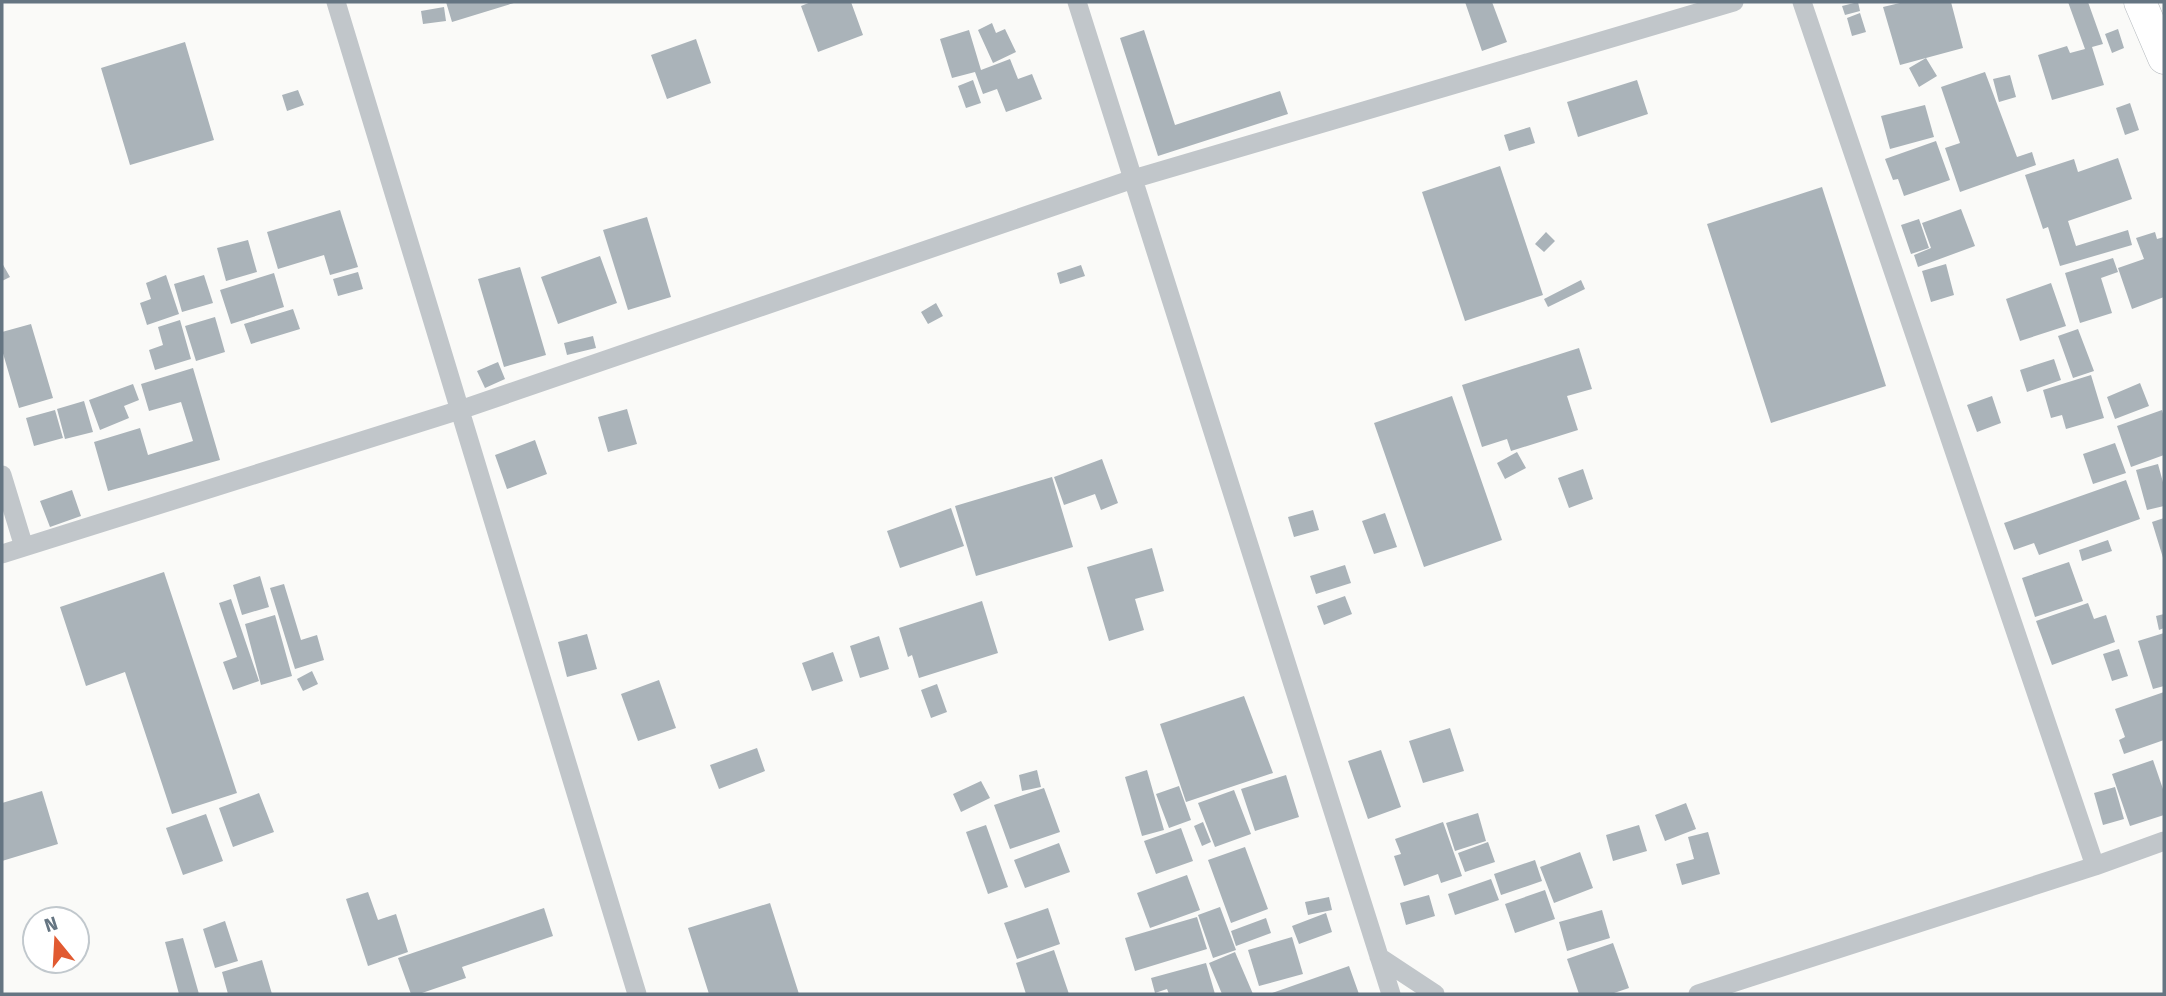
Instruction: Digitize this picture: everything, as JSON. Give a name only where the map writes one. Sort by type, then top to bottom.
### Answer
[{"type":"main road","points":[[2140,2],[2164,58]]},
{"type":"street","points":[[336,2],[637,994]]},
{"type":"street","points":[[1077,2],[1391,994]]},
{"type":"street","points":[[2,554],[460,410],[1133,179],[1734,2]]},
{"type":"street","points":[[1802,2],[2095,866]]},
{"type":"street","points":[[2,475],[24,547]]},
{"type":"street","points":[[1698,994],[2095,866],[2164,841]]},
{"type":"street","points":[[1379,957],[1435,994]]},
{"type":"building","points":[[446,2],[517,2],[452,22]]},
{"type":"building","points":[[811,2],[851,2],[863,35],[818,52],[801,6]]},
{"type":"building","points":[[1465,2],[1492,2],[1507,42],[1482,51]]},
{"type":"building","points":[[1858,2],[1860,11],[1845,15],[1842,6]]},
{"type":"building","points":[[1904,2],[1951,2],[1963,48],[1900,65],[1883,7]]},
{"type":"building","points":[[2068,2],[2088,2],[2103,44],[2092,47],[2104,85],[2052,100],[2038,55],[2067,46],[2070,53],[2085,49]]},
{"type":"building","points":[[444,7],[446,21],[423,24],[421,11]]},
{"type":"building","points":[[1860,13],[1866,32],[1852,36],[1847,18]]},
{"type":"building","points":[[992,23],[996,33],[1005,29],[1016,52],[993,63],[978,30]]},
{"type":"building","points":[[2118,29],[2124,48],[2112,53],[2105,34]]},
{"type":"building","points":[[969,30],[981,70],[1010,59],[1018,79],[1032,74],[1042,99],[1006,112],[997,89],[983,94],[975,72],[952,78],[940,39]]},
{"type":"building","points":[[1144,30],[1175,125],[1280,91],[1288,114],[1158,156],[1120,38]]},
{"type":"building","points":[[696,39],[711,83],[667,99],[651,55]]},
{"type":"building","points":[[185,42],[214,140],[130,165],[101,68]]},
{"type":"building","points":[[1926,58],[1937,76],[1919,87],[1909,68]]},
{"type":"building","points":[[1985,72],[2017,157],[2032,152],[2036,165],[1960,192],[1945,148],[1960,143],[1941,87]]},
{"type":"building","points":[[2010,75],[2016,97],[1999,102],[1993,79]]},
{"type":"building","points":[[973,80],[981,103],[966,108],[958,86]]},
{"type":"building","points":[[1637,80],[1648,114],[1578,137],[1567,102]]},
{"type":"building","points":[[298,90],[304,105],[287,111],[282,95]]},
{"type":"building","points":[[2130,103],[2139,130],[2125,135],[2116,108]]},
{"type":"building","points":[[1925,105],[1934,137],[1890,149],[1881,116]]},
{"type":"building","points":[[1530,127],[1535,143],[1509,151],[1504,135]]},
{"type":"building","points":[[1936,141],[1950,180],[1904,196],[1898,179],[1893,180],[1885,159]]},
{"type":"building","points":[[2118,158],[2132,199],[2068,221],[2076,246],[2128,230],[2132,245],[2060,266],[2048,227],[2043,229],[2025,175],[2074,159],[2078,172]]},
{"type":"building","points":[[1500,166],[1543,295],[1465,321],[1422,192]]},
{"type":"building","points":[[1822,187],[1886,386],[1771,423],[1707,224]]},
{"type":"building","points":[[1961,209],[1975,246],[1918,267],[1914,255],[1931,248],[1922,223]]},
{"type":"building","points":[[340,210],[358,267],[330,275],[324,255],[278,269],[267,232]]},
{"type":"building","points":[[647,217],[671,297],[628,310],[603,230]]},
{"type":"building","points":[[1919,219],[1929,248],[1911,254],[1901,225]]},
{"type":"building","points":[[1546,232],[1555,241],[1544,252],[1535,244]]},
{"type":"building","points":[[2155,232],[2157,239],[2164,237],[2164,297],[2132,309],[2118,268],[2144,259],[2136,238]]},
{"type":"building","points":[[248,240],[257,272],[226,281],[217,248]]},
{"type":"building","points":[[600,256],[617,303],[558,324],[541,277]]},
{"type":"building","points":[[2113,258],[2118,272],[2101,278],[2112,313],[2080,323],[2065,273]]},
{"type":"building","points":[[2,263],[10,277],[2,281]]},
{"type":"building","points":[[1946,264],[1954,295],[1931,302],[1922,271]]},
{"type":"building","points":[[1081,265],[1085,276],[1060,284],[1057,273]]},
{"type":"building","points":[[520,267],[546,355],[504,367],[478,279]]},
{"type":"building","points":[[358,272],[363,289],[338,296],[333,279]]},
{"type":"building","points":[[274,273],[284,307],[231,324],[220,290]]},
{"type":"building","points":[[166,275],[179,314],[147,325],[140,303],[151,299],[146,283]]},
{"type":"building","points":[[204,275],[213,303],[182,312],[174,284]]},
{"type":"building","points":[[1581,280],[1585,289],[1548,307],[1544,299]]},
{"type":"building","points":[[2051,283],[2066,326],[2020,341],[2006,299]]},
{"type":"building","points":[[936,303],[943,316],[928,324],[921,312]]},
{"type":"building","points":[[293,309],[300,329],[251,344],[244,324]]},
{"type":"building","points":[[215,317],[225,352],[196,361],[185,326]]},
{"type":"building","points":[[180,320],[191,359],[155,370],[149,350],[163,345],[158,327]]},
{"type":"building","points":[[31,324],[53,398],[19,408],[2,350],[2,332]]},
{"type":"building","points":[[2078,329],[2094,371],[2073,378],[2058,336]]},
{"type":"building","points":[[593,336],[596,348],[567,355],[564,343]]},
{"type":"building","points":[[1579,348],[1592,389],[1567,396],[1578,430],[1511,451],[1507,439],[1482,447],[1462,385]]},
{"type":"building","points":[[2054,359],[2061,380],[2027,392],[2020,370]]},
{"type":"building","points":[[498,362],[505,379],[485,388],[477,371]]},
{"type":"building","points":[[193,368],[220,460],[108,491],[94,442],[140,428],[148,455],[193,441],[181,402],[149,411],[141,384]]},
{"type":"building","points":[[2091,375],[2104,418],[2066,429],[2062,415],[2051,418],[2043,390]]},
{"type":"building","points":[[2140,383],[2149,406],[2115,419],[2107,397]]},
{"type":"building","points":[[133,384],[139,400],[124,406],[129,418],[100,430],[89,400]]},
{"type":"building","points":[[1452,396],[1502,540],[1424,567],[1374,423]]},
{"type":"building","points":[[1992,396],[2001,423],[1977,432],[1967,405]]},
{"type":"building","points":[[84,401],[93,432],[65,439],[57,409]]},
{"type":"building","points":[[627,409],[637,444],[608,452],[598,417]]},
{"type":"building","points":[[55,410],[63,438],[34,446],[26,418]]},
{"type":"building","points":[[2162,410],[2164,455],[2131,467],[2117,426]]},
{"type":"building","points":[[535,440],[547,474],[507,489],[495,455]]},
{"type":"building","points":[[2115,443],[2126,473],[2093,484],[2083,454]]},
{"type":"building","points":[[1517,452],[1526,468],[1505,479],[1497,463]]},
{"type":"building","points":[[1102,459],[1118,503],[1101,510],[1095,494],[1064,505],[1054,477]]},
{"type":"building","points":[[2158,464],[2164,486],[2164,506],[2147,510],[2136,470]]},
{"type":"building","points":[[1583,469],[1593,499],[1569,508],[1558,478]]},
{"type":"building","points":[[1052,477],[1073,547],[976,576],[955,506]]},
{"type":"building","points":[[2126,480],[2140,519],[2039,555],[2034,543],[2014,550],[2004,523]]},
{"type":"building","points":[[72,490],[81,516],[50,527],[40,501]]},
{"type":"building","points":[[951,508],[964,546],[900,568],[887,531]]},
{"type":"building","points":[[1313,510],[1319,530],[1294,537],[1288,517]]},
{"type":"building","points":[[1385,513],[1397,547],[1374,554],[1362,521]]},
{"type":"building","points":[[2164,518],[2164,561],[2152,522]]},
{"type":"building","points":[[2108,540],[2112,551],[2082,561],[2079,550]]},
{"type":"building","points":[[1152,548],[1164,591],[1135,599],[1144,630],[1109,641],[1087,567]]},
{"type":"building","points":[[2069,562],[2083,601],[2035,617],[2022,578]]},
{"type":"building","points":[[1345,565],[1351,583],[1316,594],[1310,576]]},
{"type":"building","points":[[164,572],[237,793],[172,814],[125,672],[86,686],[60,607]]},
{"type":"building","points":[[260,576],[269,607],[242,615],[233,585]]},
{"type":"building","points":[[284,584],[301,640],[317,635],[324,660],[295,669],[270,588]]},
{"type":"building","points":[[1345,596],[1352,614],[1324,625],[1317,606]]},
{"type":"building","points":[[231,599],[259,681],[233,690],[223,662],[237,657],[219,603]]},
{"type":"building","points":[[982,601],[998,653],[919,678],[912,655],[908,657],[899,628]]},
{"type":"building","points":[[2088,603],[2094,619],[2106,615],[2115,642],[2052,665],[2036,621]]},
{"type":"building","points":[[2164,614],[2164,628],[2159,630],[2156,616]]},
{"type":"building","points":[[275,615],[292,676],[261,685],[245,624]]},
{"type":"building","points":[[2164,633],[2164,686],[2153,689],[2138,641]]},
{"type":"building","points":[[587,634],[597,669],[567,677],[558,642]]},
{"type":"building","points":[[879,636],[889,669],[860,678],[850,646]]},
{"type":"building","points":[[2119,649],[2128,676],[2112,681],[2103,654]]},
{"type":"building","points":[[833,652],[843,681],[812,691],[802,663]]},
{"type":"building","points":[[312,671],[318,684],[303,691],[297,679]]},
{"type":"building","points":[[659,680],[676,728],[638,741],[621,694]]},
{"type":"building","points":[[937,684],[947,712],[931,718],[921,690]]},
{"type":"building","points":[[2164,692],[2164,740],[2124,754],[2119,740],[2125,737],[2115,709]]},
{"type":"building","points":[[1244,696],[1273,773],[1186,802],[1160,724]]},
{"type":"building","points":[[1450,728],[1464,771],[1423,783],[1409,741]]},
{"type":"building","points":[[757,748],[765,771],[719,789],[710,765]]},
{"type":"building","points":[[1381,750],[1401,807],[1368,819],[1348,761]]},
{"type":"building","points":[[2153,760],[2164,792],[2164,815],[2130,826],[2112,774]]},
{"type":"building","points":[[1037,770],[1041,787],[1022,791],[1019,775]]},
{"type":"building","points":[[1147,770],[1164,830],[1142,836],[1125,777]]},
{"type":"building","points":[[1286,775],[1299,817],[1255,831],[1241,789]]},
{"type":"building","points":[[981,781],[990,798],[961,812],[953,794]]},
{"type":"building","points":[[1179,786],[1191,820],[1169,828],[1156,794]]},
{"type":"building","points":[[2115,787],[2124,819],[2103,825],[2094,793]]},
{"type":"building","points":[[1044,788],[1060,832],[1010,849],[994,805]]},
{"type":"building","points":[[1234,790],[1251,834],[1215,847],[1198,803]]},
{"type":"building","points":[[42,791],[58,844],[2,861],[2,803]]},
{"type":"building","points":[[259,793],[274,832],[233,847],[219,808]]},
{"type":"building","points":[[1686,803],[1696,829],[1665,841],[1655,815]]},
{"type":"building","points":[[1478,813],[1486,841],[1455,851],[1446,823]]},
{"type":"building","points":[[206,814],[223,861],[183,875],[166,828]]},
{"type":"building","points":[[1203,822],[1211,842],[1202,846],[1194,826]]},
{"type":"building","points":[[1443,822],[1462,876],[1441,883],[1438,874],[1404,886],[1394,856],[1401,854],[1395,839]]},
{"type":"building","points":[[986,825],[1008,887],[988,894],[966,832]]},
{"type":"building","points":[[1639,825],[1647,851],[1613,861],[1606,835]]},
{"type":"building","points":[[1181,828],[1193,861],[1156,874],[1144,841]]},
{"type":"building","points":[[1708,832],[1720,874],[1682,885],[1676,864],[1694,859],[1688,837]]},
{"type":"building","points":[[1488,842],[1495,862],[1465,872],[1458,853]]},
{"type":"building","points":[[1059,843],[1070,872],[1025,888],[1014,860]]},
{"type":"building","points":[[1245,847],[1268,909],[1231,923],[1208,860]]},
{"type":"building","points":[[1580,852],[1593,888],[1554,903],[1540,867]]},
{"type":"building","points":[[1535,860],[1542,881],[1501,895],[1494,874]]},
{"type":"building","points":[[1187,875],[1200,910],[1150,928],[1137,893]]},
{"type":"building","points":[[1491,879],[1499,900],[1455,915],[1448,894]]},
{"type":"building","points":[[1545,890],[1555,919],[1515,933],[1505,904]]},
{"type":"building","points":[[368,892],[378,920],[396,914],[408,952],[368,966],[346,899]]},
{"type":"building","points":[[1429,895],[1435,916],[1406,925],[1400,903]]},
{"type":"building","points":[[1329,897],[1332,910],[1308,915],[1305,902]]},
{"type":"building","points":[[770,903],[799,994],[709,994],[688,928]]},
{"type":"building","points":[[1220,907],[1236,950],[1213,958],[1198,915]]},
{"type":"building","points":[[544,908],[553,936],[462,967],[466,978],[419,994],[411,994],[398,958]]},
{"type":"building","points":[[1048,908],[1060,944],[1017,959],[1004,923]]},
{"type":"building","points":[[1602,910],[1610,938],[1567,951],[1559,922]]},
{"type":"building","points":[[1326,913],[1332,932],[1299,944],[1292,926]]},
{"type":"building","points":[[1197,917],[1207,949],[1135,971],[1125,938]]},
{"type":"building","points":[[1266,918],[1271,933],[1236,946],[1231,931]]},
{"type":"building","points":[[225,921],[238,961],[215,968],[203,929]]},
{"type":"building","points":[[1292,937],[1303,974],[1259,986],[1248,950]]},
{"type":"building","points":[[183,938],[199,994],[179,994],[165,942]]},
{"type":"building","points":[[1613,943],[1629,988],[1611,994],[1579,994],[1567,959]]},
{"type":"building","points":[[1054,950],[1069,994],[1026,994],[1016,963]]},
{"type":"building","points":[[1235,952],[1253,994],[1222,994],[1209,963]]},
{"type":"building","points":[[262,960],[272,994],[228,994],[222,972]]},
{"type":"building","points":[[1206,963],[1215,994],[1169,994],[1167,989],[1155,993],[1151,978]]},
{"type":"building","points":[[1349,966],[1359,994],[1269,994]]}]
